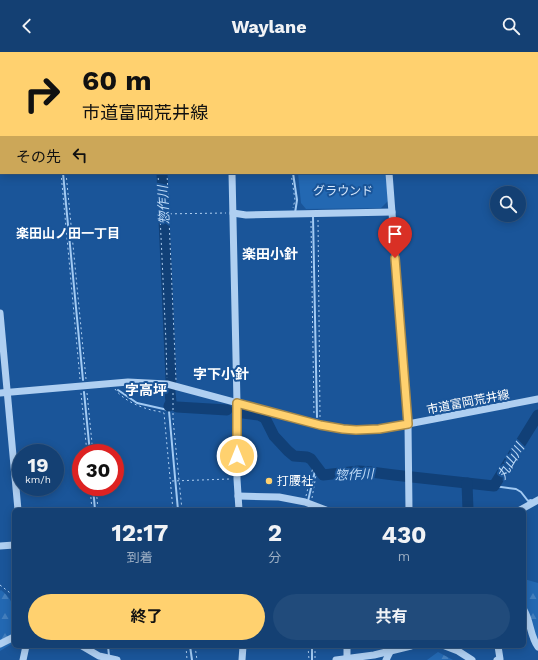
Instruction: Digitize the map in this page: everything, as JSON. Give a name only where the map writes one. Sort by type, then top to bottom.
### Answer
[{"type":"street","points":[[232,174],[237,403],[237,479],[239,508]]},
{"type":"street","points":[[389,174],[408,424],[409,508]]},
{"type":"street","points":[[233,213],[246,215],[392,212]]},
{"type":"street","points":[[0,313],[4,393],[18,508]]},
{"type":"street","name":"市道富岡荒井線","points":[[4,393],[113,383],[136,382],[172,385],[317,424],[356,430],[379,429],[538,399]]},
{"type":"street","points":[[238,496],[279,497],[308,503],[321,508]]},
{"type":"street","points":[[524,508],[538,500]]},
{"type":"street","points":[[0,546],[12,545]]},
{"type":"street","points":[[526,614],[532,636],[538,648]]},
{"type":"street","points":[[0,644],[12,638]]},
{"type":"street","points":[[23,660],[26,648]]},
{"type":"street","points":[[85,648],[99,656],[117,660]]},
{"type":"street","points":[[242,660],[243,648]]},
{"type":"street","points":[[347,648],[349,659]]},
{"type":"street","points":[[336,660],[390,652],[404,648]]},
{"type":"street","points":[[450,648],[472,660]]},
{"type":"street","points":[[497,660],[500,659],[498,648]]},
{"type":"street","points":[[386,660],[390,652]]},
{"type":"path","points":[[60,174],[92,444]]},
{"type":"path","points":[[66,174],[84,386],[87,444]]},
{"type":"path","points":[[158,174],[166,342],[172,385]]},
{"type":"path","points":[[167,174],[172,409],[182,508]]},
{"type":"path","points":[[291,174],[295,200],[294,214]]},
{"type":"path","points":[[160,214],[233,213]]},
{"type":"path","points":[[317,424],[318,214]]},
{"type":"path","points":[[311,220],[317,424]]},
{"type":"path","points":[[113,383],[118,394],[133,403],[146,409],[164,413],[173,508]]},
{"type":"path","points":[[308,503],[313,467]]},
{"type":"path","points":[[308,503],[316,475]]},
{"type":"path","points":[[171,481],[237,479]]},
{"type":"path","points":[[91,496],[92,508]]},
{"type":"path","points":[[97,496],[98,508]]},
{"type":"path","points":[[0,585],[12,594]]},
{"type":"path","points":[[186,648],[187,660]]},
{"type":"path","points":[[195,648],[197,660]]},
{"type":"path","points":[[308,648],[309,660]]},
{"type":"path","points":[[315,648],[315,660]]},
{"type":"green space","name":"グラウンド","points":[[298,174],[386,174],[388,201],[381,208],[306,209],[301,203]]},
{"type":"green space","points":[[526,580],[538,583],[538,641],[526,613]]},
{"type":"green space","points":[[1,590],[7,595],[12,604],[12,644],[0,651]]},
{"type":"green space","points":[[438,652],[453,660],[427,660]]},
{"type":"waterway","points":[[63,174],[83,380]]},
{"type":"waterway","name":"惣作川","points":[[162,174],[171,380]]},
{"type":"waterway","points":[[293,174],[297,200],[295,213]]},
{"type":"waterway","points":[[313,217],[317,417]]},
{"type":"waterway","points":[[118,390],[137,403],[168,410]]},
{"type":"waterway","points":[[84,392],[89,444]]},
{"type":"waterway","name":"惣作川","points":[[169,406],[171,402],[170,392]]},
{"type":"waterway","points":[[169,406],[178,508]]},
{"type":"waterway","name":"惣作川","points":[[177,407],[227,410]]},
{"type":"waterway","name":"惣作川","points":[[243,413],[259,415],[265,418],[274,436],[288,451],[294,456],[307,457],[311,459],[323,475],[359,471],[494,486],[538,415]]},
{"type":"waterway","points":[[308,501],[315,471]]},
{"type":"waterway","name":"惣作川","points":[[467,483],[468,508]]},
{"type":"waterway","name":"丸山川","points":[[494,486],[516,489],[521,492],[528,501],[531,500]]},
{"type":"waterway","points":[[94,496],[95,508]]},
{"type":"waterway","points":[[108,648],[109,656]]},
{"type":"waterway","points":[[190,648],[192,660]]},
{"type":"waterway","points":[[312,648],[312,660]]},
{"type":"place","name":"打腰社","points":[[269,481]]},
{"type":"district","name":"楽田山ノ田一丁目","points":[[68,233]]},
{"type":"district","name":"楽田小針","points":[[270,254]]},
{"type":"district","name":"字下小針","points":[[221,374]]},
{"type":"district","name":"字高坪","points":[[146,390]]},
{"type":"route","points":[[237,456],[237,403],[320,425],[343,429],[379,429],[408,424],[395,258]]}]
